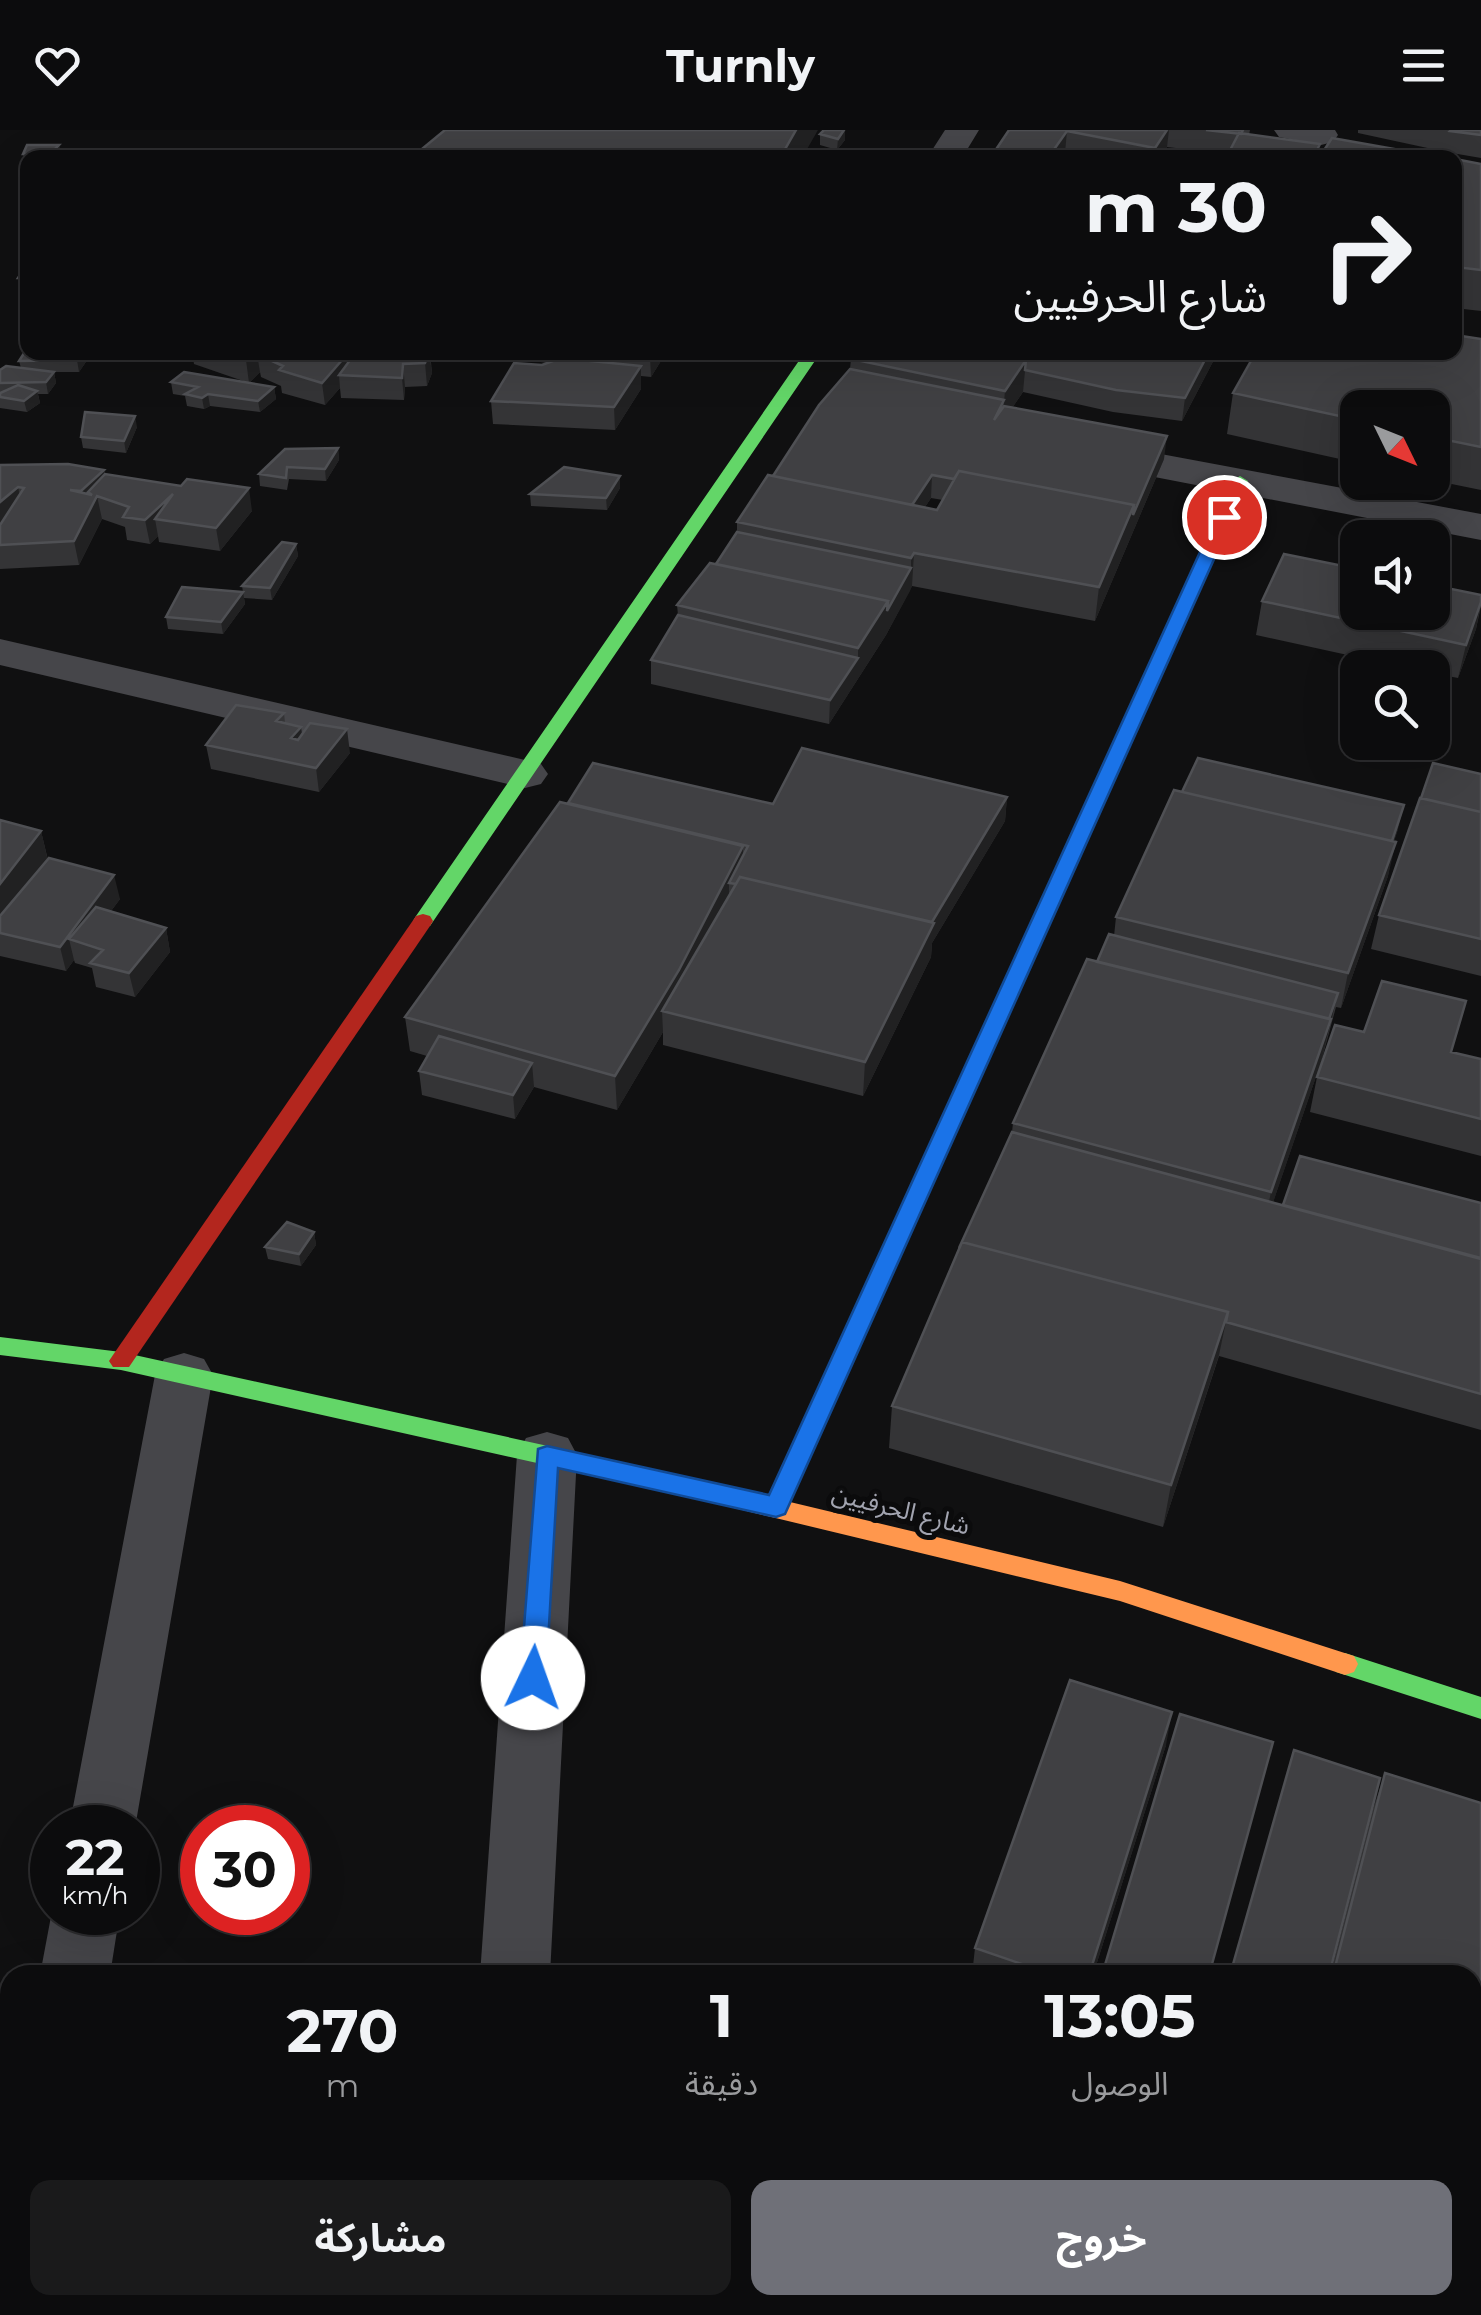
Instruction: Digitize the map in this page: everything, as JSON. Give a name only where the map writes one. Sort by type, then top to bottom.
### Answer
[{"type":"street","points":[[122,1361],[808,360]]},
{"type":"street","points":[[1043,444],[1481,526]]},
{"type":"street","points":[[776,1506],[1240,482]]},
{"type":"street","points":[[0,652],[525,774]]},
{"type":"street","name":"شارع الحرفيين","points":[[0,1346],[122,1361],[776,1506],[1120,1591],[1481,1708]]},
{"type":"street","points":[[106,1805],[184,1375]]},
{"type":"street","points":[[516,1965],[547,1456]]},
{"type":"street","points":[[77,1965],[82,1935]]},
{"type":"building","points":[[445,130],[796,130],[785,150],[421,150]]},
{"type":"building","points":[[824,130],[844,130],[838,139],[820,134]]},
{"type":"building","points":[[1009,130],[1167,130],[1155,148],[1067,131],[1054,150],[996,150]]},
{"type":"building","points":[[1206,130],[1243,130],[1241,134]]},
{"type":"building","points":[[1481,130],[1481,135],[1450,131]]},
{"type":"building","points":[[1239,133],[1320,144],[1317,150],[1230,150]]},
{"type":"building","points":[[1332,138],[1400,150],[1324,150]]},
{"type":"building","points":[[27,145],[59,145],[54,150],[25,150]]},
{"type":"building","points":[[1462,160],[1481,164],[1481,270],[1462,268]]},
{"type":"building","points":[[1462,336],[1481,339],[1481,447],[1450,441],[1450,390],[1340,390],[1340,416],[1233,393],[1252,360],[1462,360]]},
{"type":"building","points":[[270,360],[342,360],[322,383],[279,370],[283,366]]},
{"type":"building","points":[[350,360],[426,360],[403,364],[402,378],[339,375]]},
{"type":"building","points":[[556,360],[581,360],[641,366],[614,407],[491,401],[514,363],[542,365]]},
{"type":"building","points":[[856,360],[1026,360],[1005,391]]},
{"type":"building","points":[[1026,360],[1205,360],[1185,398],[1116,390],[1025,370]]},
{"type":"building","points":[[6,366],[54,372],[46,382],[0,383],[0,370]]},
{"type":"building","points":[[850,369],[1004,400],[994,420],[1004,406],[1167,436],[1133,515],[1134,505],[959,471],[954,479],[932,475],[912,505],[773,476],[819,405]]},
{"type":"building","points":[[184,372],[274,387],[258,401],[208,394],[202,398],[185,394],[198,387],[171,382]]},
{"type":"building","points":[[18,385],[37,391],[24,401],[0,397],[0,393]]},
{"type":"building","points":[[85,412],[135,416],[124,441],[81,437]]},
{"type":"building","points":[[338,448],[325,469],[287,467],[286,478],[259,474],[285,449]]},
{"type":"building","points":[[68,464],[104,470],[81,491],[70,490],[92,495],[88,492],[105,474],[181,486],[187,479],[249,488],[216,528],[155,519],[173,494],[145,520],[123,517],[129,507],[97,496],[74,541],[0,545],[0,525],[24,488],[18,487],[0,502],[0,465]]},
{"type":"building","points":[[564,467],[620,476],[606,498],[530,494]]},
{"type":"building","points":[[959,471],[1134,505],[1099,587],[914,553],[911,558],[737,522],[768,475],[937,510]]},
{"type":"building","points":[[737,532],[911,568],[887,611],[888,601],[716,564]]},
{"type":"building","points":[[282,542],[296,544],[270,588],[242,586]]},
{"type":"building","points":[[1284,554],[1340,565],[1340,618],[1262,601]]},
{"type":"building","points":[[710,563],[888,601],[858,648],[677,605]]},
{"type":"building","points":[[182,587],[243,592],[221,622],[166,617]]},
{"type":"building","points":[[1450,589],[1481,595],[1466,645],[1396,630],[1450,630]]},
{"type":"building","points":[[678,615],[858,658],[830,700],[651,660]]},
{"type":"building","points":[[236,705],[284,713],[276,721],[301,727],[291,738],[298,740],[310,723],[347,729],[316,768],[206,745]]},
{"type":"building","points":[[802,748],[1007,797],[932,922],[740,877],[736,884],[729,883],[748,846],[568,803],[593,763],[773,804]]},
{"type":"building","points":[[1198,758],[1404,805],[1392,841],[1182,792]]},
{"type":"building","points":[[1433,763],[1481,774],[1481,812],[1421,798]]},
{"type":"building","points":[[1174,790],[1396,842],[1348,973],[1116,917]]},
{"type":"building","points":[[1420,798],[1481,812],[1481,939],[1379,915]]},
{"type":"building","points":[[560,802],[743,846],[679,970],[615,1076],[405,1017]]},
{"type":"building","points":[[0,820],[41,831],[0,884]]},
{"type":"building","points":[[49,858],[114,875],[60,947],[0,933],[0,916]]},
{"type":"building","points":[[740,877],[934,923],[865,1062],[662,1011]]},
{"type":"building","points":[[96,907],[166,928],[129,973],[90,963],[103,950],[69,939]]},
{"type":"building","points":[[1109,934],[1338,993],[1329,1019],[1097,962]]},
{"type":"building","points":[[1087,959],[1331,1019],[1271,1192],[1013,1123]]},
{"type":"building","points":[[1382,981],[1466,1001],[1451,1052],[1481,1059],[1481,1119],[1317,1077],[1335,1025],[1364,1032]]},
{"type":"building","points":[[439,1036],[532,1063],[513,1095],[419,1071]]},
{"type":"building","points":[[1012,1132],[1481,1259],[1481,1394],[1226,1322],[1228,1312],[962,1242],[959,1248]]},
{"type":"building","points":[[1300,1156],[1481,1203],[1481,1258],[1283,1205]]},
{"type":"building","points":[[287,1222],[314,1232],[299,1254],[265,1247]]},
{"type":"building","points":[[962,1242],[1228,1312],[1171,1485],[892,1406]]},
{"type":"building","points":[[1070,1680],[1172,1712],[1092,1965],[1025,1965],[975,1948]]},
{"type":"building","points":[[1180,1714],[1273,1742],[1212,1965],[1105,1965]]},
{"type":"building","points":[[1294,1750],[1380,1778],[1332,1965],[1233,1965]]},
{"type":"building","points":[[1385,1773],[1481,1803],[1481,1965],[1336,1965]]},
{"type":"traffic: fast","points":[[423,921],[808,360]]},
{"type":"traffic: fast","points":[[1117,753],[1240,481]]},
{"type":"traffic: fast","points":[[0,1346],[121,1361],[680,1485]]},
{"type":"traffic: fast","points":[[1345,1664],[1481,1708]]},
{"type":"traffic: slow","points":[[776,1506],[1117,753]]},
{"type":"traffic: slow","points":[[680,1485],[1120,1591],[1345,1664]]},
{"type":"traffic: jam","points":[[121,1361],[423,921]]},
{"type":"route","points":[[533,1678],[547,1456],[776,1506],[1224,517]]}]
